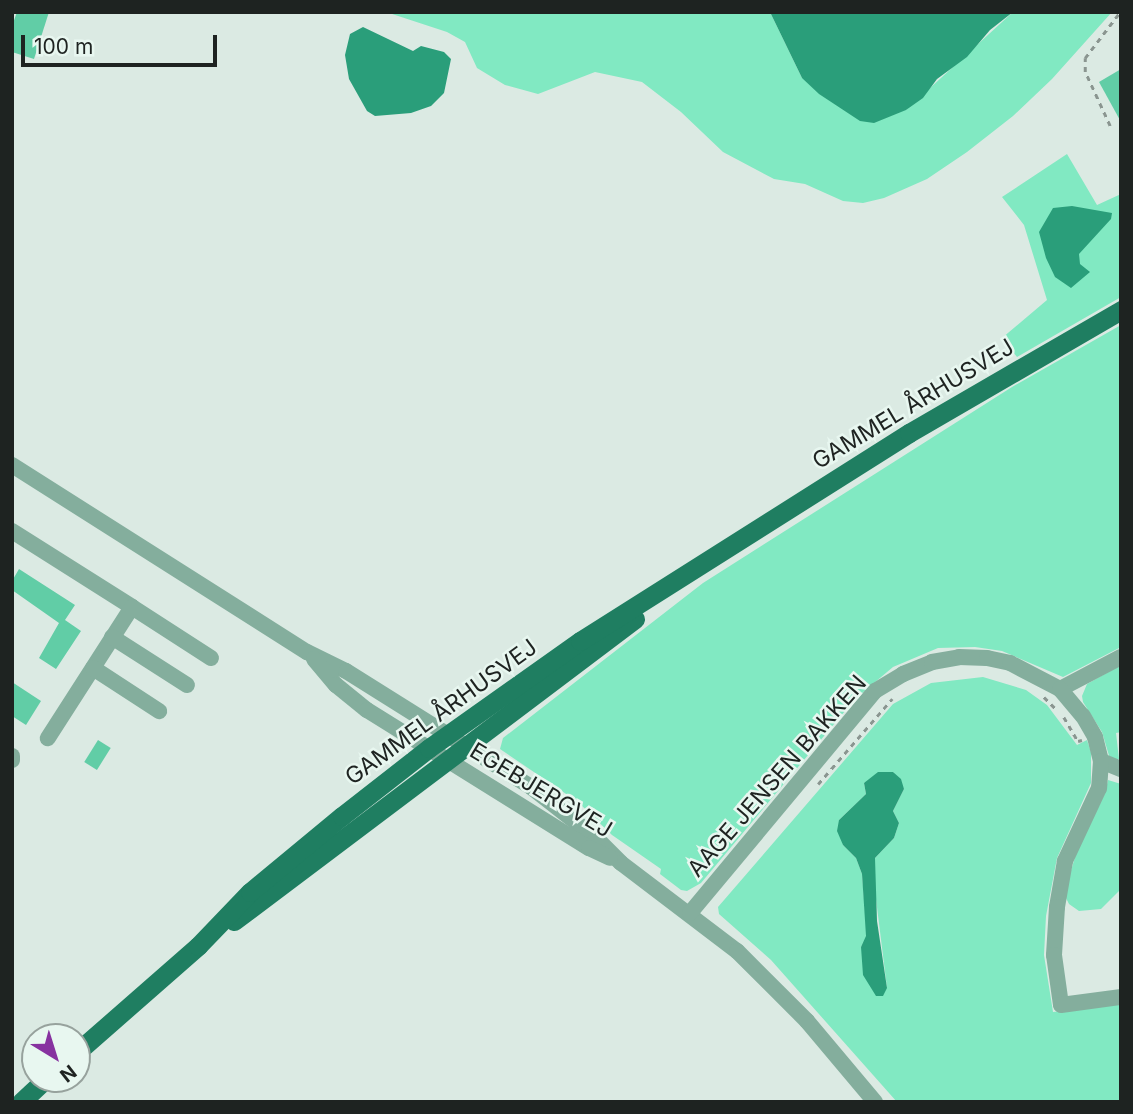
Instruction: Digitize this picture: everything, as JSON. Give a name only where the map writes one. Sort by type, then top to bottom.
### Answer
[{"type":"main road","name":"GAMMEL ÅRHUSVEJ","points":[[91,1040],[198,946],[250,892],[429,748],[580,640],[909,433],[1121,310]]},
{"type":"main road","name":"GAMMEL ÅRHUSVEJ","points":[[198,946],[261,902],[734,545]]},
{"type":"street","name":"EGEBJERGVEJ","points":[[12,465],[307,652],[346,671],[531,787],[596,838],[621,863],[737,951],[807,1021],[875,1102]]},
{"type":"street","points":[[12,531],[211,658]]},
{"type":"street","points":[[48,738],[132,607]]},
{"type":"street","points":[[112,638],[187,685]]},
{"type":"street","name":"EGEBJERGVEJ","points":[[307,652],[336,685],[367,710],[589,848],[621,863]]},
{"type":"street","name":"AAGE JENSEN BAKKEN","points":[[690,913],[721,872],[866,701],[885,685],[932,662],[959,657],[1010,663],[1060,689],[1083,716],[1095,737],[1101,761],[1099,788],[1065,861],[1057,907],[1054,956],[1061,1005],[1121,997]]},
{"type":"street","points":[[1060,689],[1121,657]]},
{"type":"street","points":[[93,668],[159,711]]},
{"type":"street","points":[[1101,761],[1121,769]]},
{"type":"path","points":[[1110,126],[1085,72],[1086,58],[1120,12]]},
{"type":"path","points":[[1036,692],[1059,712],[1078,741],[1095,737]]},
{"type":"path","points":[[813,790],[877,714],[899,694]]},
{"type":"shaded area","points":[[386,12],[770,12],[802,78],[906,110],[1013,12],[1112,12],[1052,79],[1013,116],[967,152],[927,179],[884,198],[863,203],[843,201],[805,184],[774,179],[723,152],[681,112],[642,82],[595,72],[538,94],[505,85],[477,68],[465,42],[447,32]]},
{"type":"shaded area","points":[[770,12],[1013,12],[990,30],[967,57],[937,79],[923,98],[906,110],[874,123],[860,121],[819,94],[802,78]]},
{"type":"shaded area","points":[[363,27],[413,51],[421,46],[444,52],[451,59],[444,93],[431,106],[411,113],[375,116],[367,111],[349,79],[345,55],[350,34]]},
{"type":"shaded area","points":[[1067,154],[1097,205],[1121,194],[1121,297],[1017,357],[1002,338],[1047,300],[1024,225],[1002,197]]},
{"type":"shaded area","points":[[1072,206],[1112,213],[1111,219],[1079,254],[1080,264],[1090,272],[1071,288],[1055,277],[1046,258],[1039,232],[1053,208]]},
{"type":"shaded area","points":[[1121,325],[1121,647],[1063,677],[1002,651],[975,647],[938,648],[893,667],[855,699],[701,883],[687,891],[681,890],[660,874],[661,869],[612,835],[578,802],[500,749],[503,738],[703,583],[1012,387]]},
{"type":"shaded area","points":[[1121,665],[1121,732],[1116,733],[1119,759],[1110,759],[1102,732],[1082,696],[1087,684]]},
{"type":"shaded area","points":[[983,677],[1026,690],[1047,705],[1077,745],[1087,740],[1091,752],[1091,783],[1057,858],[1046,916],[1044,955],[1053,1012],[1121,1004],[1121,1102],[897,1102],[771,960],[719,914],[718,907],[893,704],[931,683]],"holes":[[[893,772],[904,789],[893,811],[899,823],[894,838],[875,858],[874,883],[887,988],[861,947],[867,936],[862,874],[856,858],[843,845],[839,820],[866,794],[864,783]]]},
{"type":"shaded area","points":[[878,772],[893,772],[901,779],[904,789],[893,811],[899,823],[894,838],[875,858],[877,921],[887,988],[883,996],[876,996],[863,975],[861,947],[866,936],[862,874],[856,858],[843,845],[837,831],[839,820],[866,794],[864,783]]},
{"type":"shaded area","points":[[1108,780],[1121,784],[1121,889],[1101,909],[1079,911],[1069,904],[1066,898],[1069,877]]},
{"type":"building","points":[[17,12],[49,12],[34,59],[12,52],[12,26]]},
{"type":"building","points":[[1121,69],[1121,122],[1099,82]]},
{"type":"building","points":[[19,569],[75,605],[65,620],[81,631],[56,669],[39,658],[59,623],[12,590],[12,581]]},
{"type":"building","points":[[12,682],[41,701],[26,725],[12,716]]},
{"type":"building","points":[[98,740],[111,748],[97,770],[84,762]]}]
